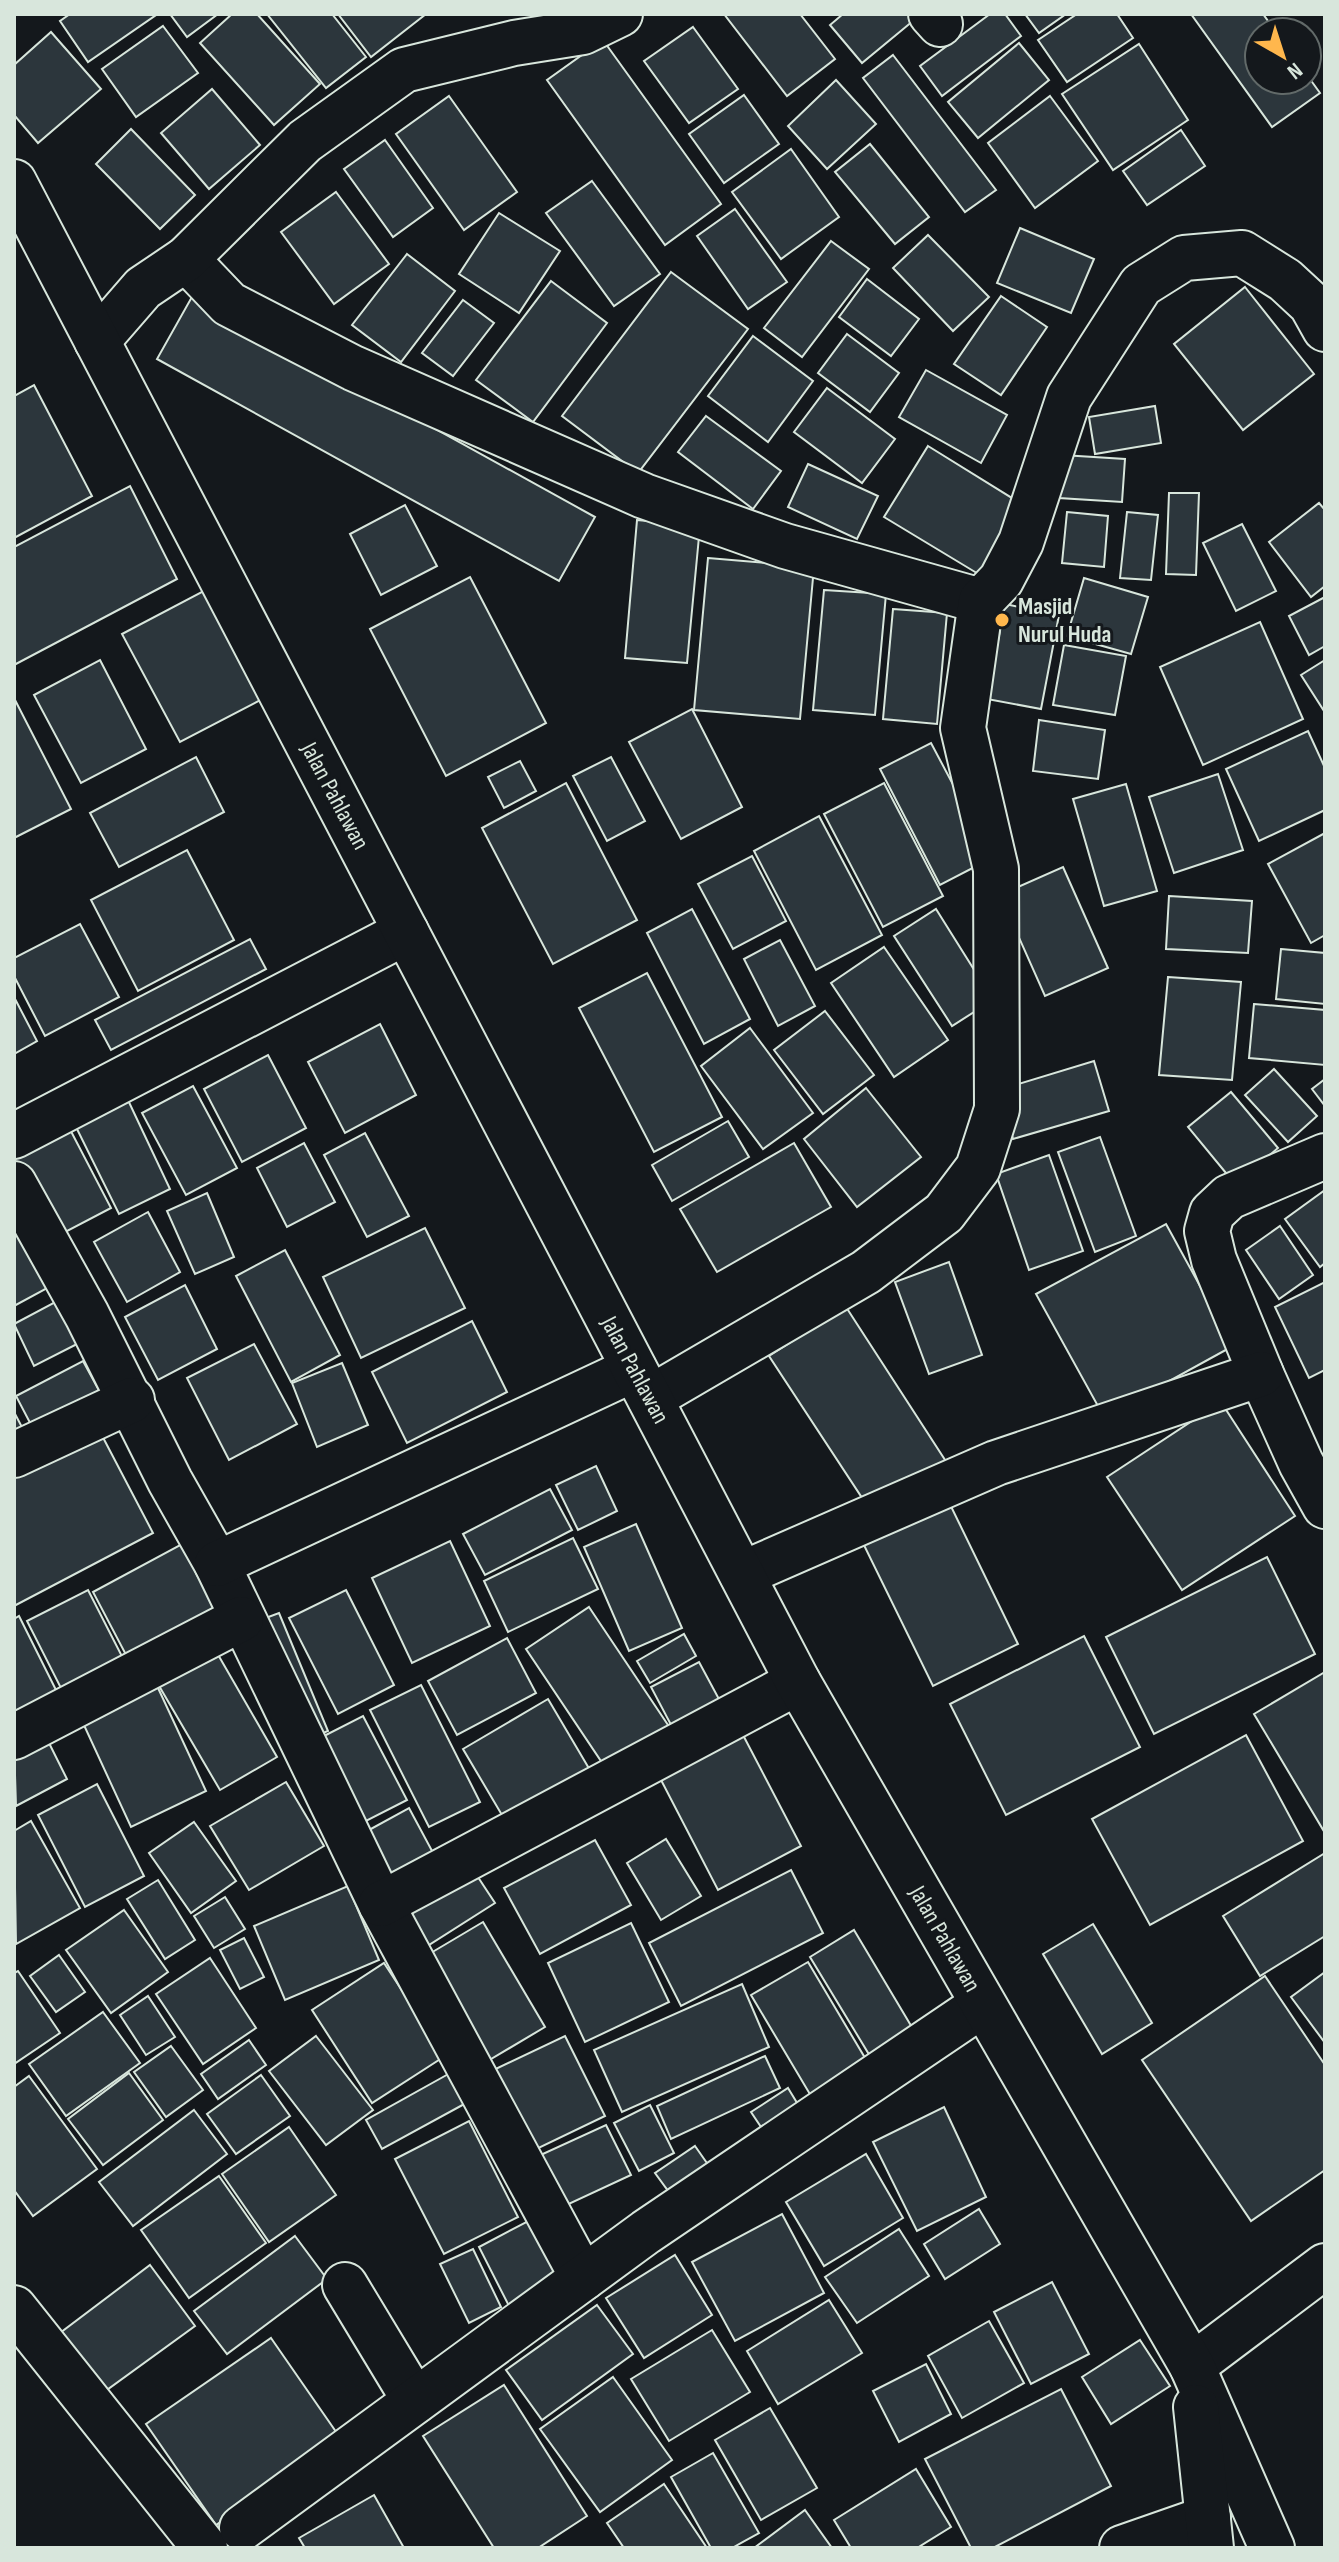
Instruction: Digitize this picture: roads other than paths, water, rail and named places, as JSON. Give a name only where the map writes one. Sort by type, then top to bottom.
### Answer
[{"type":"street","points":[[97,341],[143,288],[186,259],[305,141],[404,70],[514,43],[583,32],[620,14]]},
{"type":"street","name":"Jalan Pahlawan","points":[[14,182],[798,1682],[1192,2366],[1272,2548]]},
{"type":"street","points":[[217,1564],[642,1384],[866,1272],[944,1213],[978,1168],[997,1109],[996,869],[963,728],[981,601],[1001,580],[1021,542],[1069,397],[1141,285],[1184,258],[1242,253],[1285,280],[1311,304],[1325,329]]},
{"type":"street","points":[[186,259],[229,304],[353,368],[644,496],[785,546],[981,601]]},
{"type":"street","points":[[14,1136],[406,932]]},
{"type":"street","points":[[1325,1156],[1229,1197],[1212,1213],[1207,1231],[1214,1260],[1261,1374],[1301,1463],[1325,1506]]},
{"type":"street","points":[[14,1184],[217,1564],[381,1904],[583,2278]]},
{"type":"street","points":[[742,1574],[996,1463],[1261,1374]]},
{"type":"street","points":[[14,1455],[132,1400]]},
{"type":"street","points":[[14,1737],[241,1619]]},
{"type":"street","points":[[381,1904],[798,1682]]},
{"type":"street","points":[[14,2308],[223,2538],[583,2278],[982,2005]]},
{"type":"street","points":[[1122,2548],[1209,2533],[1192,2366],[1325,2266]]},
{"type":"street","points":[[345,2285],[415,2401]]},
{"type":"place","name":"Masjid Nurul Huda","points":[[1002,620]]}]
